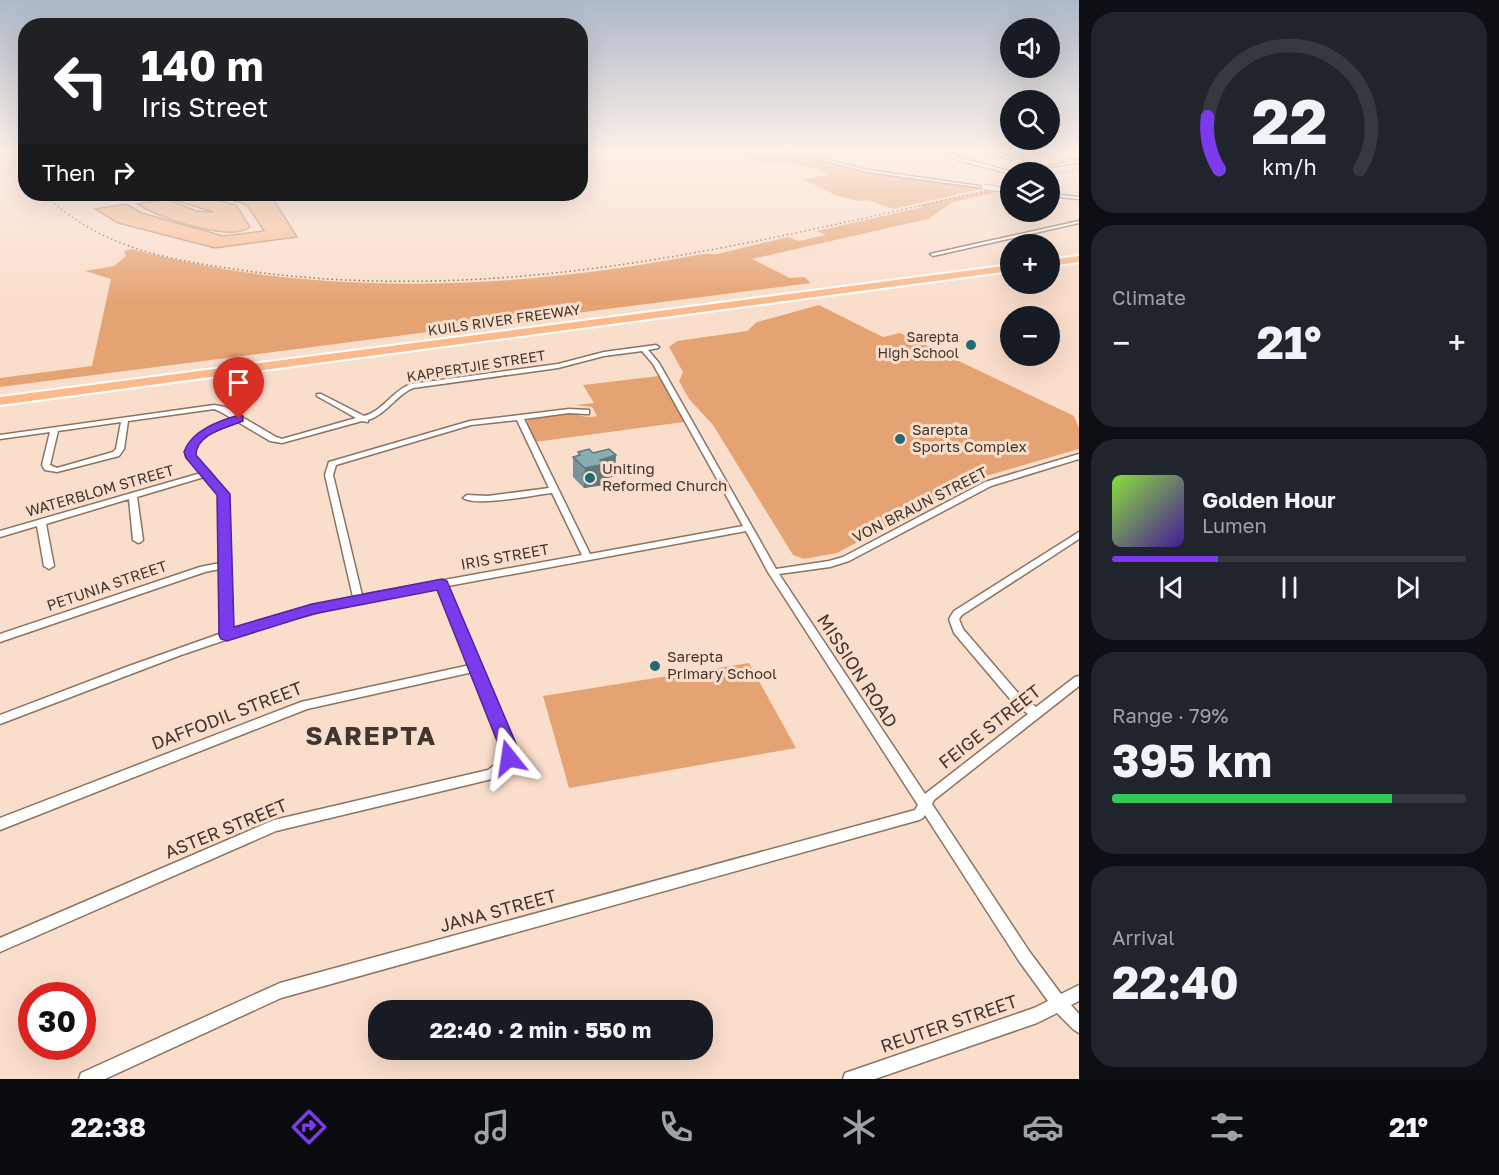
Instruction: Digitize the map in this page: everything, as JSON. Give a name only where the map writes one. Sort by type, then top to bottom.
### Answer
[{"type":"highway","points":[[1060,255],[1079,252]]},
{"type":"highway","points":[[1060,261],[1079,259]]},
{"type":"highway","name":"KUILS RIVER FREEWAY","points":[[0,393],[1000,262]]},
{"type":"highway","name":"KUILS RIVER FREEWAY","points":[[0,401],[1000,269]]},
{"type":"street","points":[[933,254],[1079,222]]},
{"type":"street","name":"KAPPERTJIE STREET","points":[[0,437],[211,407],[222,409],[273,439],[282,441],[365,420],[381,412],[395,394],[411,386],[558,366],[604,354],[656,347]]},
{"type":"street","name":"MISSION ROAD","points":[[644,348],[656,363],[773,572],[1024,956],[1058,1002],[1079,1025]]},
{"type":"street","points":[[319,395],[365,420]]},
{"type":"street","points":[[358,599],[329,475],[332,464],[464,424],[569,411],[586,412]]},
{"type":"street","points":[[519,417],[587,557]]},
{"type":"street","points":[[56,429],[46,465],[54,470],[116,454],[120,449],[125,419]]},
{"type":"street","points":[[227,635],[224,494],[190,456],[191,445],[201,435],[239,419]]},
{"type":"street","name":"VON BRAUN STREET","points":[[773,572],[846,559],[988,483],[1079,456]]},
{"type":"street","name":"WATERBLOM STREET","points":[[0,534],[207,474]]},
{"type":"street","points":[[467,498],[488,499],[554,490]]},
{"type":"street","points":[[133,495],[138,540]]},
{"type":"street","points":[[40,522],[48,566]]},
{"type":"street","name":"IRIS STREET","points":[[0,720],[227,635],[294,614],[358,599],[747,528]]},
{"type":"street","points":[[1036,714],[1014,696],[958,630],[954,619],[958,613],[1079,535]]},
{"type":"street","name":"PETUNIA STREET","points":[[0,638],[203,569],[225,565]]},
{"type":"street","points":[[442,584],[475,668]]},
{"type":"street","name":"ASTER STREET","points":[[0,945],[274,826],[499,771],[507,763],[508,746],[475,668]]},
{"type":"street","name":"DAFFODIL STREET","points":[[0,824],[305,705],[475,668]]},
{"type":"street","name":"FEIGE STREET","points":[[925,805],[930,796],[1079,680]]},
{"type":"street","name":"JANA STREET","points":[[87,1079],[280,991],[919,814],[925,805]]},
{"type":"street","name":"REUTER STREET","points":[[851,1079],[1036,1015],[1079,993]]},
{"type":"shaded area","points":[[869,200],[931,200],[893,209]]},
{"type":"shaded area","points":[[942,200],[960,200],[953,202],[928,219],[752,259],[790,278],[804,277],[811,283],[0,387],[0,378],[92,366],[111,279],[85,271],[114,266],[126,256],[124,251],[132,249],[202,265],[273,276],[344,282],[416,284],[488,281],[560,275],[702,254],[717,254],[788,237],[799,241],[826,235],[817,231],[923,207],[920,205]]},
{"type":"shaded area","points":[[171,201],[196,211],[214,212],[177,201],[220,201],[236,205],[250,227],[241,231],[211,230],[177,221],[137,204]]},
{"type":"shaded area","points":[[233,201],[275,201],[297,237],[215,248],[118,223],[95,209],[126,204],[142,213],[223,236],[264,231],[247,205]]},
{"type":"shaded area","name":"Sarepta Sports Complex","points":[[819,305],[883,337],[900,333],[1074,416],[1079,428],[1079,449],[979,478],[837,553],[804,559],[793,555],[713,425],[689,399],[679,381],[683,372],[669,347],[677,341],[747,331],[757,322]]},
{"type":"shaded area","points":[[659,376],[684,422],[535,442],[526,423],[533,418],[551,413],[597,416],[592,407],[575,405],[594,403],[583,385]]},
{"type":"shaded area","points":[[749,663],[796,748],[569,788],[543,696]]},
{"type":"building","points":[[589,449],[593,453],[609,449],[616,455],[600,460],[605,464],[585,468],[573,457],[580,455],[578,452]]},
{"type":"railway","points":[[52,201],[88,227],[111,239],[135,248],[186,261],[240,270],[340,280],[437,281],[534,275],[629,264],[819,228],[942,200]]},
{"type":"place","name":"Sarepta High School","points":[[971,345]]},
{"type":"place","name":"Sarepta Sports Complex","points":[[900,439]]},
{"type":"place","name":"Uniting Reformed Church","points":[[590,478]]},
{"type":"place","name":"Sarepta Primary School","points":[[655,666]]},
{"type":"district","name":"SAREPTA","points":[[371,736]]},
{"type":"route","points":[[239,419],[201,435],[193,442],[189,452],[224,494],[227,635],[312,609],[442,584],[508,746],[509,758]]}]
